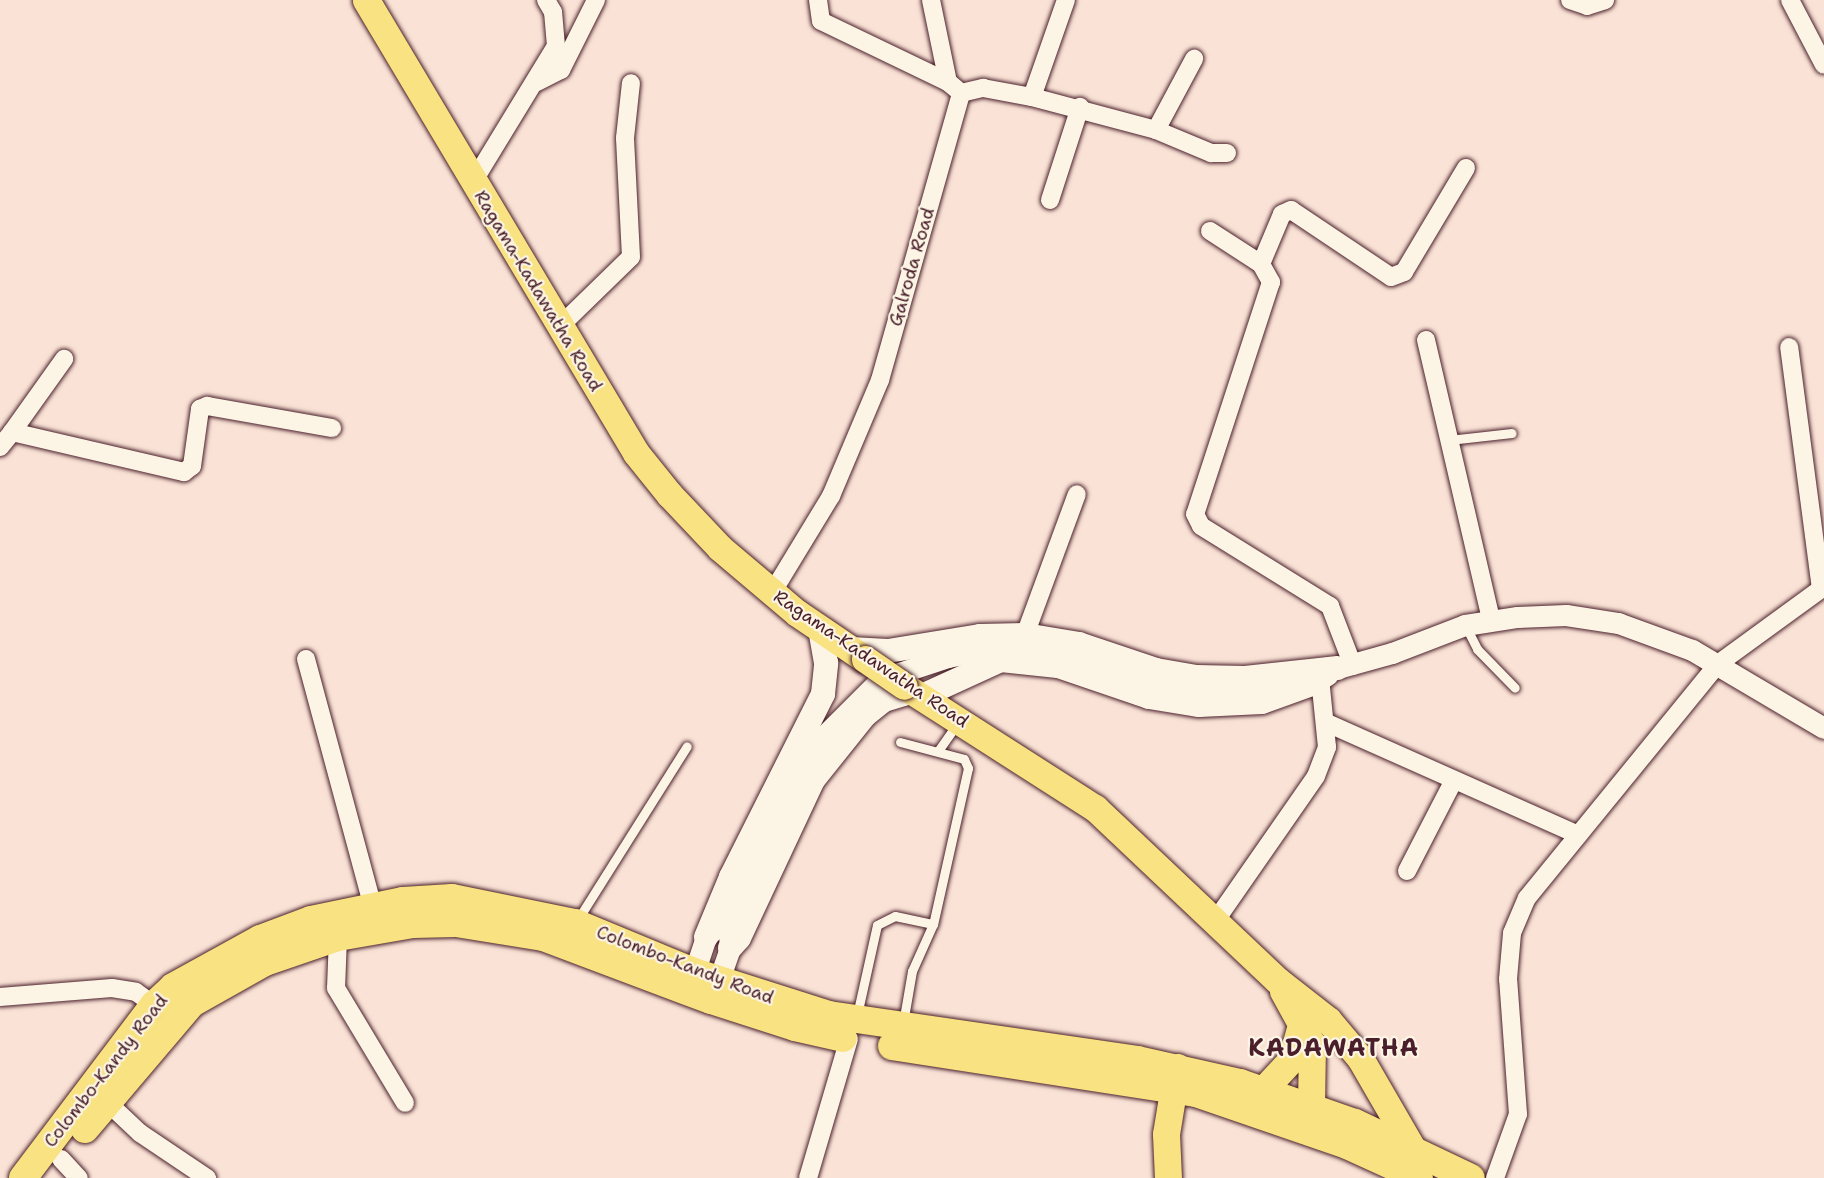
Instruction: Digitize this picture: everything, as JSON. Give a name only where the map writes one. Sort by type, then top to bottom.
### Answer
[{"type":"highway","name":"Colombo-Kandy Road","points":[[23,1178],[154,1005],[173,987],[260,939],[311,920],[373,908],[452,898],[575,923],[795,1028],[852,1030],[902,1028],[1175,1078],[1308,1118],[1351,1134],[1416,1164],[1472,1178]]},
{"type":"highway","name":"Colombo-Kandy Road","points":[[62,1172],[106,1101],[192,1003],[265,962],[338,937],[413,924],[456,923],[513,932],[577,948],[703,986]]},
{"type":"highway","name":"Colombo-Kandy Road","points":[[852,1030],[1263,1090],[1308,1118]]},
{"type":"main road","name":"Ragama-Kadawatha Road","points":[[366,0],[636,453],[696,525],[772,593],[820,630],[1095,808],[1277,980]]},
{"type":"main road","points":[[706,936],[731,877],[823,694],[826,663],[820,630]]},
{"type":"main road","points":[[857,654],[980,636],[1025,635],[1080,644],[1156,670],[1196,677],[1245,678],[1336,670]]},
{"type":"main road","points":[[730,948],[739,938],[813,780],[864,716],[884,700],[1001,660],[1058,666],[1149,697],[1199,705],[1262,702],[1336,670]]},
{"type":"main road","points":[[1277,980],[1312,1044],[1308,1118]]},
{"type":"main road","points":[[1277,980],[1294,990],[1342,1035],[1374,1082],[1416,1164]]},
{"type":"main road","points":[[1263,1090],[1291,1060],[1302,1022]]},
{"type":"main road","points":[[1168,1178],[1166,1134],[1175,1078]]},
{"type":"main road","points":[[1351,1134],[1374,1082]]},
{"type":"street","points":[[473,182],[537,82],[556,46],[553,12],[546,0]]},
{"type":"street","points":[[537,82],[561,70],[596,0]]},
{"type":"street","points":[[818,0],[821,21],[954,87],[983,88],[1080,107],[1156,130],[1211,153],[1227,153]]},
{"type":"street","points":[[931,0],[954,87]]},
{"type":"street","points":[[1032,97],[1066,0]]},
{"type":"street","points":[[1570,0],[1587,6],[1605,0]]},
{"type":"street","points":[[1790,0],[1823,62]]},
{"type":"street","points":[[1156,130],[1194,59]]},
{"type":"street","points":[[559,327],[631,256],[625,138],[631,83]]},
{"type":"street","name":"Galroda Road","points":[[772,593],[831,496],[880,380],[954,87]]},
{"type":"street","points":[[1050,200],[1080,107]]},
{"type":"street","points":[[1261,264],[1282,214],[1291,210],[1391,276],[1404,272],[1466,168]]},
{"type":"street","points":[[1210,231],[1261,264],[1271,282],[1196,514],[1201,526],[1330,606],[1336,670],[1327,723],[1327,747],[1316,776],[1216,920]]},
{"type":"street","points":[[1426,340],[1491,620]]},
{"type":"street","points":[[1495,1178],[1518,1114],[1508,979],[1512,933],[1527,898],[1718,664],[1821,590],[1789,346]]},
{"type":"street","points":[[0,447],[64,359]]},
{"type":"street","points":[[12,432],[184,471],[192,466],[200,410],[207,406],[332,428]]},
{"type":"street","points":[[1025,635],[1077,494]]},
{"type":"street","points":[[703,986],[706,936],[724,919],[812,748],[881,680],[948,657],[1001,646],[1066,656],[1157,684],[1201,691],[1260,687],[1336,670],[1465,625],[1491,620],[1566,615],[1618,623],[1668,640],[1718,664],[1824,728]]},
{"type":"street","points":[[306,658],[373,908]]},
{"type":"street","points":[[703,986],[730,948],[729,934],[764,855],[806,774],[844,714]]},
{"type":"street","points":[[1327,723],[1578,835]]},
{"type":"street","points":[[1407,871],[1455,780]]},
{"type":"street","points":[[338,937],[336,988],[405,1103]]},
{"type":"street","points":[[0,997],[112,988],[136,992],[154,1005]]},
{"type":"street","points":[[808,1178],[852,1030]]},
{"type":"street","points":[[106,1101],[140,1133],[207,1178]]},
{"type":"lane","points":[[1449,440],[1512,433]]},
{"type":"lane","points":[[1465,625],[1477,650],[1515,688]]},
{"type":"lane","points":[[938,751],[960,720]]},
{"type":"lane","points":[[900,742],[964,759],[968,768],[933,924],[912,971],[902,1028]]},
{"type":"lane","points":[[575,923],[687,746]]},
{"type":"lane","points":[[852,1030],[878,925],[895,916],[933,924]]},
{"type":"district","name":"KADAWATHA","points":[[1334,1049]]}]
